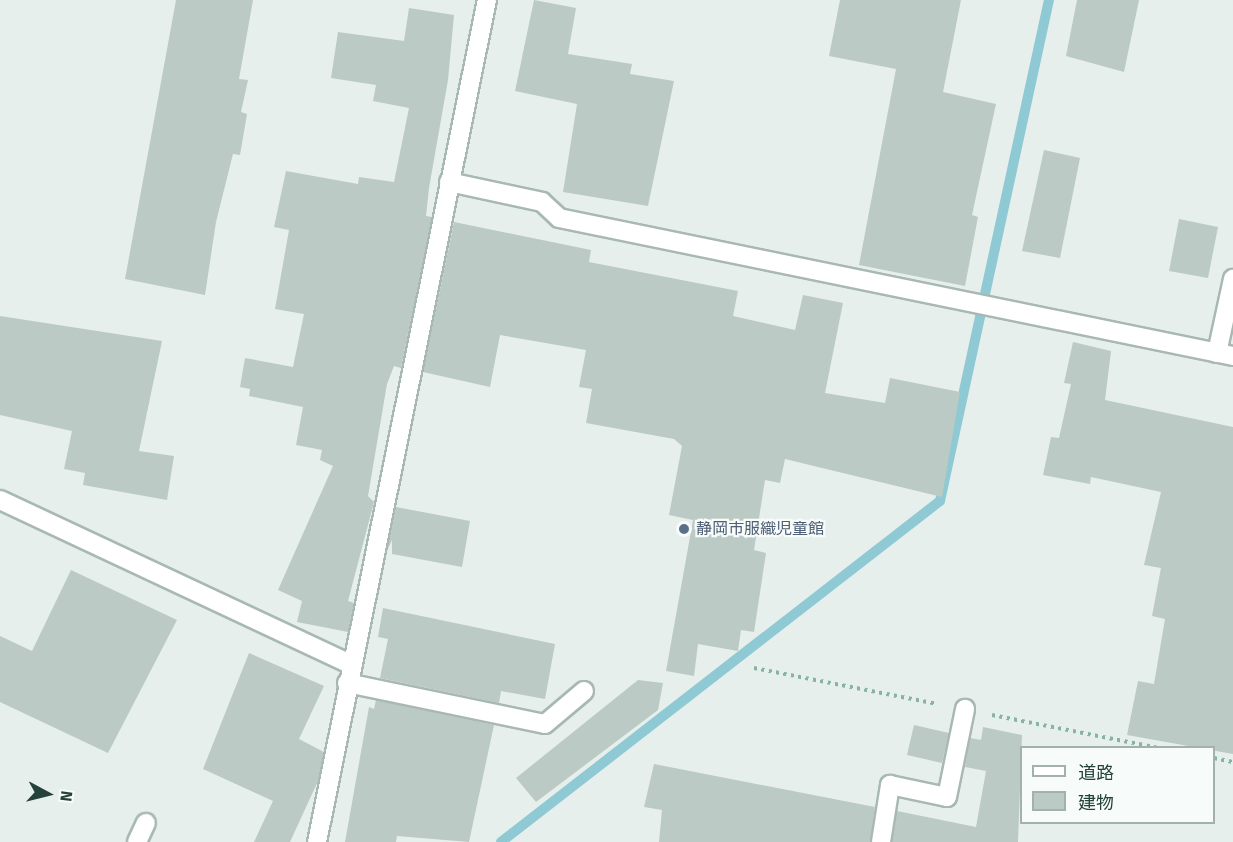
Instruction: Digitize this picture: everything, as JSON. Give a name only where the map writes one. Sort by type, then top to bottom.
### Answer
[{"type":"street","points":[[317,842],[350,664],[487,0]]},
{"type":"street","points":[[449,182],[542,202],[558,218],[1225,355],[1233,279]]},
{"type":"street","points":[[0,500],[350,664]]},
{"type":"street","points":[[347,683],[545,724],[584,692]]},
{"type":"street","points":[[881,842],[890,785],[947,797],[965,709]]},
{"type":"street","points":[[137,842],[146,823]]},
{"type":"path","points":[[1215,758],[1233,762]]},
{"type":"building","points":[[176,0],[253,0],[239,79],[248,80],[241,112],[247,114],[240,155],[233,154],[216,222],[205,295],[125,279]]},
{"type":"building","points":[[534,0],[576,8],[568,54],[632,64],[630,74],[674,81],[648,206],[563,192],[577,104],[515,91]]},
{"type":"building","points":[[840,0],[961,0],[943,92],[996,104],[972,215],[978,217],[965,286],[859,265],[896,69],[829,56]]},
{"type":"building","points":[[1077,0],[1139,0],[1124,72],[1066,56]]},
{"type":"building","points":[[409,8],[454,15],[448,80],[429,188],[426,216],[432,217],[401,368],[394,366],[387,384],[368,496],[374,502],[348,601],[354,603],[348,632],[297,622],[302,601],[278,590],[333,466],[320,460],[322,450],[296,445],[303,407],[249,396],[250,389],[240,387],[245,358],[293,367],[304,314],[275,309],[289,230],[274,227],[286,171],[358,184],[359,177],[394,182],[409,108],[373,101],[376,85],[331,78],[338,32],[404,41]]},
{"type":"building","points":[[1044,150],[1080,158],[1060,258],[1022,251]]},
{"type":"building","points":[[1179,219],[1218,227],[1208,278],[1169,271]]},
{"type":"building","points":[[454,222],[591,250],[589,262],[738,291],[733,316],[795,330],[803,295],[843,303],[825,393],[885,403],[890,378],[960,392],[942,497],[785,459],[780,483],[765,480],[754,550],[766,553],[754,632],[741,630],[738,651],[698,644],[694,676],[666,671],[693,520],[669,515],[682,446],[674,439],[586,423],[592,389],[579,387],[586,350],[500,335],[490,387],[423,372]]},
{"type":"building","points":[[0,316],[162,341],[139,451],[174,456],[167,500],[83,485],[85,473],[64,469],[72,431],[0,415]]},
{"type":"building","points":[[1073,342],[1111,351],[1105,400],[1233,427],[1233,754],[1215,751],[1215,746],[1188,746],[1127,735],[1138,681],[1154,684],[1165,619],[1152,616],[1161,568],[1144,565],[1161,492],[1091,477],[1090,484],[1043,475],[1051,437],[1059,438],[1071,384],[1064,383]]},
{"type":"building","points":[[396,507],[470,521],[462,567],[392,554],[392,540],[387,551]]},
{"type":"building","points":[[71,570],[177,620],[108,753],[0,702],[0,636],[32,651]]},
{"type":"building","points":[[383,608],[555,644],[545,699],[501,691],[499,703],[380,678],[388,639],[378,637]]},
{"type":"building","points":[[249,653],[324,686],[299,739],[324,752],[318,781],[290,842],[254,842],[273,801],[203,769]]},
{"type":"building","points":[[638,680],[663,683],[658,710],[536,802],[516,778]]},
{"type":"building","points":[[376,700],[494,725],[469,842],[397,836],[396,842],[345,842],[369,707],[374,709]]},
{"type":"building","points":[[914,725],[949,733],[942,763],[907,755]]},
{"type":"building","points":[[983,727],[1022,735],[1018,842],[892,842],[897,811],[976,827],[986,771],[965,767],[970,738],[981,740]]},
{"type":"building","points":[[654,764],[875,807],[870,842],[659,842],[662,810],[644,807]]},
{"type":"waterway","points":[[501,842],[940,501],[1049,0]]},
{"type":"place","name":"静岡市服織児童館","points":[[684,529]]}]
